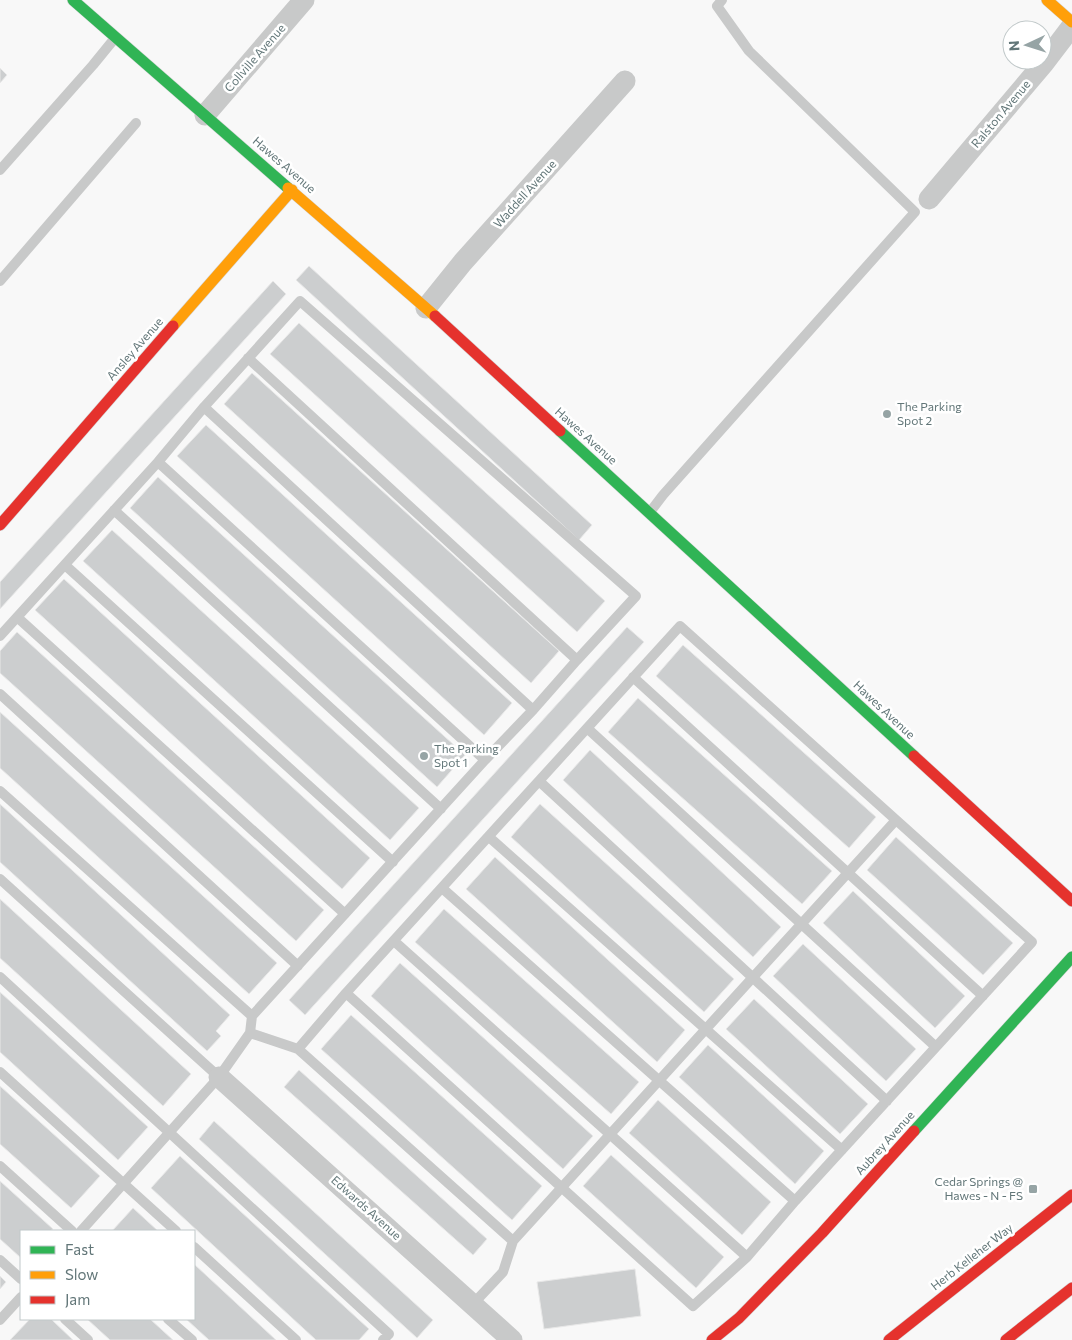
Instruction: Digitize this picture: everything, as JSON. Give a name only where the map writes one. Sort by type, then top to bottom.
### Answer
[{"type":"street","name":"Hawes Avenue","points":[[73,0],[426,308],[1072,901]]},
{"type":"street","name":"Collville Avenue","points":[[205,115],[304,0]]},
{"type":"street","points":[[1047,0],[1072,22]]},
{"type":"street","name":"Ralston Avenue","points":[[929,199],[1044,63],[1072,26]]},
{"type":"street","name":"Waddell Avenue","points":[[426,308],[464,262],[625,81]]},
{"type":"street","name":"Ansley Avenue","points":[[0,525],[292,190]]},
{"type":"street","name":"Aubrey Avenue","points":[[712,1340],[739,1318],[822,1233],[1072,957]]},
{"type":"street","name":"Edwards Avenue","points":[[219,1077],[512,1340]]},
{"type":"street","name":"Herb Kelleher Way","points":[[889,1340],[1072,1195]]},
{"type":"street","points":[[1006,1340],[1072,1288]]},
{"type":"lane","points":[[650,513],[663,495],[915,212],[749,51],[720,3]]},
{"type":"lane","points":[[0,170],[116,37]]},
{"type":"lane","points":[[0,281],[136,123]]},
{"type":"lane","points":[[0,636],[158,462],[204,407],[300,301],[636,596],[252,1016],[250,1034],[219,1077],[81,1230]]},
{"type":"lane","points":[[248,358],[577,660]]},
{"type":"lane","points":[[204,407],[533,710]]},
{"type":"lane","points":[[158,462],[485,760]]},
{"type":"lane","points":[[114,510],[441,809]]},
{"type":"lane","points":[[65,564],[393,862]]},
{"type":"lane","points":[[17,617],[346,914]]},
{"type":"lane","points":[[298,1049],[346,993],[680,626],[1032,942],[746,1257],[693,1306],[346,993]]},
{"type":"lane","points":[[633,677],[983,996]]},
{"type":"lane","points":[[0,694],[298,966]]},
{"type":"lane","points":[[587,728],[936,1047]]},
{"type":"lane","points":[[539,781],[887,1101]]},
{"type":"lane","points":[[0,791],[252,1016]]},
{"type":"lane","points":[[473,1304],[503,1272],[513,1241],[896,820]]},
{"type":"lane","points":[[488,836],[842,1150]]},
{"type":"lane","points":[[0,880],[219,1077]]},
{"type":"lane","points":[[442,888],[795,1201]]},
{"type":"lane","points":[[394,940],[746,1257]]},
{"type":"lane","points":[[0,977],[389,1334],[383,1340]]},
{"type":"lane","points":[[250,1034],[298,1049],[513,1241]]},
{"type":"lane","points":[[0,1072],[175,1230]]},
{"type":"lane","points":[[0,1166],[71,1230]]},
{"type":"lane","points":[[195,1248],[296,1340]]},
{"type":"lane","points":[[0,1260],[20,1278]]},
{"type":"lane","points":[[0,1320],[20,1298]]},
{"type":"lane","points":[[65,1320],[88,1340]]},
{"type":"lane","points":[[169,1320],[192,1340]]},
{"type":"building","points":[[0,68],[7,75],[0,83]]},
{"type":"building","points":[[309,266],[592,525],[579,540],[296,280]]},
{"type":"building","points":[[273,281],[286,294],[0,609],[0,582]]},
{"type":"building","points":[[299,323],[605,601],[577,632],[270,354]]},
{"type":"building","points":[[252,373],[559,651],[531,683],[224,404]]},
{"type":"building","points":[[206,425],[512,703],[484,735],[177,456]]},
{"type":"building","points":[[158,477],[465,755],[437,787],[130,508]]},
{"type":"building","points":[[112,530],[419,808],[390,840],[83,561]]},
{"type":"building","points":[[64,579],[370,858],[342,889],[35,610]]},
{"type":"building","points":[[627,627],[644,642],[305,1015],[289,1000]]},
{"type":"building","points":[[17,632],[324,910],[296,941],[0,673],[0,651]]},
{"type":"building","points":[[683,645],[876,817],[849,848],[656,676]]},
{"type":"building","points":[[638,698],[832,871],[802,904],[608,732]]},
{"type":"building","points":[[0,712],[277,963],[249,994],[0,768]]},
{"type":"building","points":[[590,750],[781,927],[753,957],[563,780]]},
{"type":"building","points":[[0,804],[230,1015],[216,1031],[221,1036],[207,1051],[0,862]]},
{"type":"building","points":[[540,804],[734,979],[704,1012],[511,837]]},
{"type":"building","points":[[896,837],[1013,943],[983,975],[867,870]]},
{"type":"building","points":[[495,857],[685,1030],[657,1062],[466,889]]},
{"type":"building","points":[[853,891],[965,996],[935,1028],[823,923]]},
{"type":"building","points":[[0,899],[191,1074],[163,1106],[0,958]]},
{"type":"building","points":[[444,909],[639,1082],[611,1114],[415,942]]},
{"type":"building","points":[[803,944],[916,1049],[886,1081],[773,976]]},
{"type":"building","points":[[400,963],[593,1136],[563,1169],[371,996]]},
{"type":"building","points":[[0,992],[148,1127],[118,1160],[0,1052]]},
{"type":"building","points":[[754,999],[868,1104],[840,1134],[726,1029]]},
{"type":"building","points":[[351,1015],[542,1186],[512,1220],[321,1049]]},
{"type":"building","points":[[708,1045],[824,1151],[795,1184],[679,1077]]},
{"type":"building","points":[[299,1070],[487,1239],[473,1255],[284,1087]]},
{"type":"building","points":[[0,1086],[100,1176],[71,1208],[0,1144]]},
{"type":"building","points":[[658,1100],[771,1202],[742,1235],[629,1133]]},
{"type":"building","points":[[214,1121],[433,1320],[417,1338],[199,1139]]},
{"type":"building","points":[[611,1155],[724,1257],[696,1288],[583,1186]]},
{"type":"building","points":[[180,1156],[369,1329],[359,1340],[316,1340],[151,1188]]},
{"type":"building","points":[[0,1181],[53,1229],[20,1230],[20,1257],[0,1239]]},
{"type":"building","points":[[133,1208],[157,1230],[113,1230]]},
{"type":"building","points":[[195,1265],[276,1340],[209,1340],[187,1320],[195,1320]]},
{"type":"building","points":[[635,1269],[641,1316],[544,1329],[537,1282]]},
{"type":"building","points":[[0,1276],[6,1282],[0,1289]]},
{"type":"building","points":[[29,1320],[52,1320],[73,1340],[10,1340]]},
{"type":"building","points":[[88,1320],[151,1320],[173,1340],[110,1340]]},
{"type":"traffic: fast","points":[[73,0],[288,188]]},
{"type":"traffic: fast","points":[[560,431],[914,756]]},
{"type":"traffic: fast","points":[[914,1131],[1072,957]]},
{"type":"traffic: slow","points":[[1047,0],[1072,22]]},
{"type":"traffic: slow","points":[[288,188],[435,316]]},
{"type":"traffic: slow","points":[[173,326],[292,190]]},
{"type":"traffic: jam","points":[[435,316],[560,431]]},
{"type":"traffic: jam","points":[[0,525],[173,326]]},
{"type":"traffic: jam","points":[[914,756],[1072,901]]},
{"type":"traffic: jam","points":[[712,1340],[739,1318],[822,1233],[914,1131]]},
{"type":"traffic: jam","points":[[889,1340],[1072,1195]]},
{"type":"traffic: jam","points":[[1006,1340],[1072,1288]]},
{"type":"place","name":"The Parking Spot 2","points":[[887,414]]},
{"type":"place","name":"The Parking Spot 1","points":[[424,756]]},
{"type":"place","name":"Cedar Springs @ Hawes - N - FS","points":[[1033,1189]]}]
